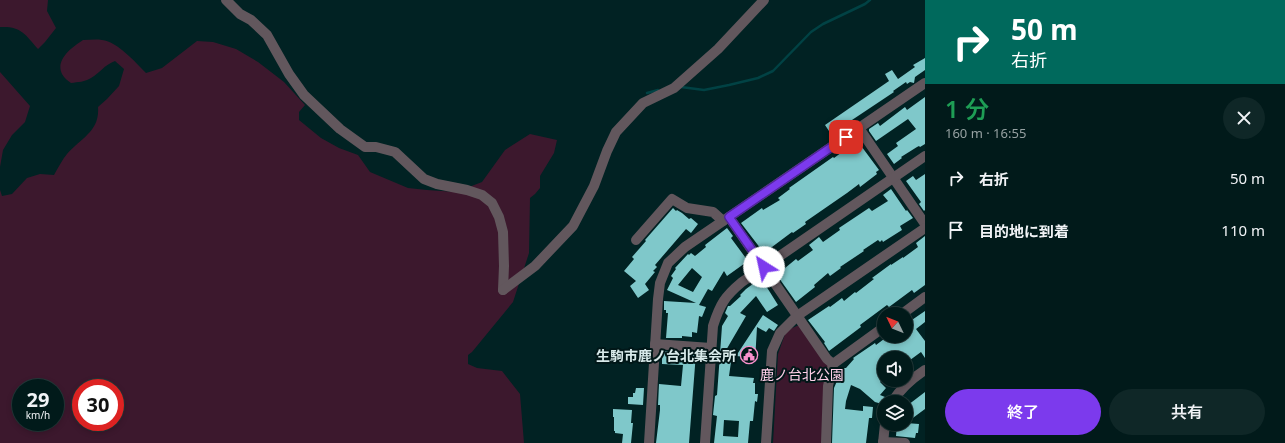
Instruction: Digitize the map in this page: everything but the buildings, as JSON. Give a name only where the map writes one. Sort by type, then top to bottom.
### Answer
[{"type":"street","points":[[226,0],[240,14],[251,20],[267,35],[289,74],[304,95],[340,129],[365,147],[376,147],[395,152],[424,179],[437,184],[467,190],[482,195],[492,203],[499,217],[503,232],[503,290],[535,266],[573,226],[594,186],[616,132],[643,103],[674,88],[718,49],[764,0]]},
{"type":"street","points":[[649,443],[658,300],[660,283],[668,263],[685,247],[925,83]]},
{"type":"street","points":[[859,128],[925,224]]},
{"type":"street","points":[[705,443],[713,326],[718,311],[725,298],[742,282],[925,156]]},
{"type":"street","points":[[636,240],[672,199],[687,208],[713,212],[726,219],[764,267],[827,359],[833,364]]},
{"type":"street","points":[[766,443],[772,351],[780,333],[798,316],[925,228]]},
{"type":"street","points":[[911,307],[925,297]]},
{"type":"street","points":[[826,443],[828,386],[833,364],[877,332]]},
{"type":"street","points":[[655,344],[711,348]]},
{"type":"street","points":[[896,395],[908,382],[925,370]]},
{"type":"street","points":[[884,431],[883,442],[905,443]]},
{"type":"green space","points":[[0,0],[48,0],[47,11],[56,28],[38,49],[22,32],[13,28],[0,27]]},
{"type":"green space","points":[[83,40],[100,40],[108,42],[120,48],[146,73],[162,68],[197,41],[213,42],[236,49],[258,62],[284,82],[305,105],[299,112],[299,120],[321,138],[339,148],[358,155],[370,172],[408,188],[456,192],[482,182],[505,150],[530,134],[557,140],[554,153],[540,176],[540,188],[530,198],[529,253],[513,302],[468,355],[468,364],[477,368],[502,371],[520,394],[524,443],[0,443],[0,190],[2,196],[12,194],[27,178],[40,174],[54,175],[67,154],[93,128],[98,115],[98,107],[119,86],[124,69],[115,61],[89,79],[71,83],[65,78],[60,69],[63,59],[70,50]]},
{"type":"green space","points":[[0,72],[30,106],[25,122],[12,135],[3,150],[0,167]]},
{"type":"green space","name":"鹿ノ台北公園","points":[[799,325],[830,368],[823,443],[773,443],[778,354],[785,334],[790,329]]},
{"type":"waterway","points":[[681,87],[704,90],[758,78],[773,71],[811,32],[823,24],[865,4],[870,0]]},
{"type":"waterway","points":[[647,93],[658,90]]},
{"type":"place","name":"生駒市鹿ノ台北集会所","points":[[749,355]]},
{"type":"route","points":[[764,267],[729,217],[846,137]]}]
